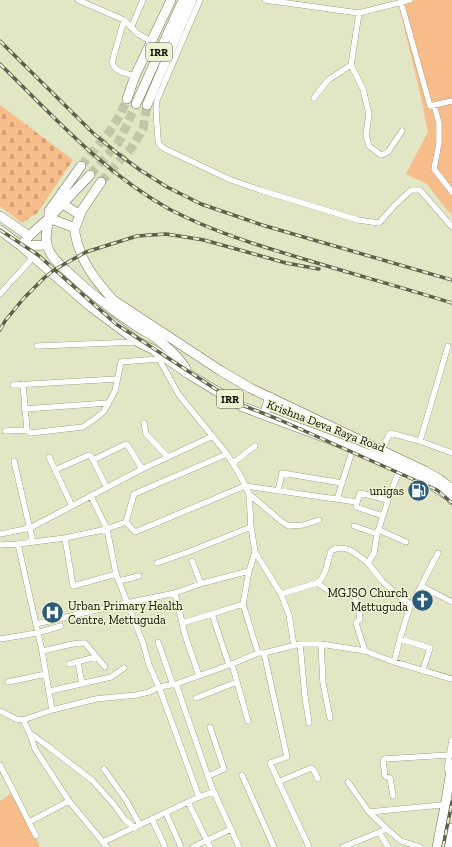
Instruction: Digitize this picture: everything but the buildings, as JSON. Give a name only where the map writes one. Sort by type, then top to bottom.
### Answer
[{"type":"main road","name":"IRR","points":[[126,100],[135,76],[171,0]]},
{"type":"main road","name":"IRR","points":[[136,104],[183,0]]},
{"type":"main road","points":[[147,105],[192,0]]},
{"type":"main road","points":[[21,246],[47,245],[46,232],[49,211],[81,166]]},
{"type":"main road","points":[[21,246],[29,236],[63,204],[90,175]]},
{"type":"main road","points":[[49,218],[75,228],[82,210],[101,182]]},
{"type":"main road","points":[[63,204],[80,215]]},
{"type":"main road","points":[[0,216],[29,236]]},
{"type":"main road","name":"Krishna Deva Raya Road","points":[[75,228],[76,237],[86,265],[113,300],[238,381],[432,475],[452,489]]},
{"type":"main road","name":"Krishna Deva Raya Road","points":[[0,230],[21,246],[91,307],[138,342],[243,407],[353,448],[417,475],[450,497],[452,500]]},
{"type":"main road","name":"Krishna Deva Raya Road","points":[[47,245],[50,253],[56,261],[79,283],[136,326],[156,338],[176,356],[190,375]]},
{"type":"main road","points":[[264,415],[270,397]]},
{"type":"main road","points":[[280,420],[286,405]]},
{"type":"main road","points":[[437,847],[446,804],[452,764]]},
{"type":"main road","points":[[448,847],[452,828]]},
{"type":"street","points":[[78,0],[88,2],[124,20],[138,34],[151,41]]},
{"type":"street","points":[[131,28],[143,0]]},
{"type":"street","points":[[200,0],[157,100],[156,109],[158,139],[159,144],[163,148],[231,180],[358,220],[379,222],[411,190],[420,190],[452,226]]},
{"type":"street","points":[[265,0],[359,14],[410,0]]},
{"type":"street","points":[[401,2],[430,106],[452,101]]},
{"type":"street","points":[[359,14],[351,65],[365,95],[369,114],[366,135],[370,146],[381,155],[388,152],[402,131]]},
{"type":"street","points":[[124,20],[112,62],[113,66],[117,70],[135,76]]},
{"type":"street","points":[[314,98],[328,80],[351,65]]},
{"type":"street","points":[[434,105],[439,123],[439,143],[434,169],[452,192]]},
{"type":"street","points":[[0,294],[33,257]]},
{"type":"street","points":[[37,346],[138,342]]},
{"type":"street","points":[[420,441],[448,346]]},
{"type":"street","points":[[23,384],[24,409],[27,430],[30,434],[84,427],[104,411],[114,391],[120,362],[156,354],[179,395],[227,454],[242,477],[249,494],[251,527],[255,552],[281,594],[289,615],[297,645],[309,723]]},
{"type":"street","points":[[13,385],[117,379]]},
{"type":"street","points":[[24,409],[108,403]]},
{"type":"street","points":[[144,423],[146,434],[168,457]]},
{"type":"street","points":[[5,431],[27,430]]},
{"type":"street","points":[[381,450],[390,433],[420,441],[452,453]]},
{"type":"street","points":[[0,534],[30,528],[142,469],[213,436]]},
{"type":"street","points":[[93,460],[126,444],[142,469]]},
{"type":"street","points":[[233,463],[255,446]]},
{"type":"street","points":[[337,499],[353,448]]},
{"type":"street","points":[[126,522],[134,494],[227,454]]},
{"type":"street","points":[[55,470],[87,455],[91,456],[107,488]]},
{"type":"street","points":[[49,457],[72,506]]},
{"type":"street","points":[[14,461],[33,542]]},
{"type":"street","points":[[368,563],[374,552],[378,532],[400,468]]},
{"type":"street","points":[[278,491],[282,473],[342,483]]},
{"type":"street","points":[[126,522],[135,532],[245,486],[357,502]]},
{"type":"street","points":[[384,516],[356,507],[357,502],[360,493],[388,500]]},
{"type":"street","points":[[249,494],[289,526],[303,525],[319,520]]},
{"type":"street","points":[[91,496],[107,529],[116,574],[149,665],[159,687],[198,797]]},
{"type":"street","points":[[0,545],[65,538],[107,529],[126,522]]},
{"type":"street","points":[[354,526],[378,532],[406,542]]},
{"type":"street","points":[[157,563],[251,527]]},
{"type":"street","points":[[65,538],[73,586],[116,574]]},
{"type":"street","points":[[18,544],[42,651],[50,691],[52,710]]},
{"type":"street","points":[[281,594],[317,583],[323,576],[331,551],[334,549],[346,548],[368,563],[382,581],[411,605]]},
{"type":"street","points":[[255,552],[249,571],[243,604],[261,653],[287,757],[270,763],[309,847]]},
{"type":"street","points":[[394,662],[410,606],[438,553]]},
{"type":"street","points":[[192,561],[200,582]]},
{"type":"street","points":[[36,624],[177,591],[200,582],[249,571]]},
{"type":"street","points":[[119,581],[139,576]]},
{"type":"street","points":[[317,583],[333,593],[351,594],[354,596],[360,619],[356,623],[364,651]]},
{"type":"street","points":[[421,586],[452,602]]},
{"type":"street","points":[[177,591],[185,635],[199,676]]},
{"type":"street","points":[[182,623],[243,604]]},
{"type":"street","points":[[212,614],[237,682],[248,721]]},
{"type":"street","points":[[0,639],[37,633],[61,626]]},
{"type":"street","points":[[400,639],[430,648],[423,670]]},
{"type":"street","points":[[158,642],[213,792],[239,847]]},
{"type":"street","points":[[42,651],[85,643],[105,667]]},
{"type":"street","points":[[321,644],[323,683],[330,718]]},
{"type":"street","points":[[0,711],[16,719],[23,720],[52,710],[96,699],[136,695],[199,676],[261,653],[297,645],[321,644],[364,651],[394,662],[452,679]]},
{"type":"street","points":[[69,664],[96,657]]},
{"type":"street","points":[[78,662],[82,684]]},
{"type":"street","points":[[50,691],[111,677],[124,668]]},
{"type":"street","points":[[8,682],[46,674]]},
{"type":"street","points":[[196,698],[237,682]]},
{"type":"street","points":[[23,720],[35,749],[69,801],[106,846],[138,826],[198,797],[213,792]]},
{"type":"street","points":[[208,776],[224,769],[210,727]]},
{"type":"street","points":[[30,734],[93,781],[126,820],[138,826]]},
{"type":"street","points":[[432,847],[452,740]]},
{"type":"street","points":[[393,796],[390,778],[385,776],[384,759],[449,755]]},
{"type":"street","points":[[0,765],[36,836]]},
{"type":"street","points":[[278,782],[311,768],[318,779]]},
{"type":"street","points":[[104,769],[126,800],[138,826]]},
{"type":"street","points":[[242,775],[274,847]]},
{"type":"street","points":[[348,782],[369,812],[387,829],[401,841],[420,847]]},
{"type":"street","points":[[29,822],[69,801]]},
{"type":"street","points":[[188,802],[210,847]]},
{"type":"street","points":[[369,812],[441,805]]},
{"type":"street","points":[[166,813],[181,847]]},
{"type":"street","points":[[152,819],[165,847]]},
{"type":"street","points":[[193,847],[231,829]]},
{"type":"street","points":[[344,847],[387,829]]},
{"type":"street","points":[[379,832],[388,847]]},
{"type":"green space","points":[[401,0],[452,0],[452,216],[427,184],[406,174],[428,132],[400,10]]},
{"type":"green space","points":[[0,105],[73,160],[37,213],[22,223],[0,206]]},
{"type":"green space","points":[[11,794],[39,844],[39,847],[0,847],[0,801]]},
{"type":"tunnel","points":[[81,166],[110,131],[120,115],[127,99]]},
{"type":"tunnel","points":[[90,175],[118,143],[136,104]]},
{"type":"tunnel","points":[[101,182],[132,147],[143,129],[147,105]]},
{"type":"railway","points":[[0,41],[93,133],[140,170],[167,187],[201,204],[262,225],[452,280]]},
{"type":"railway","points":[[0,64],[101,161],[145,195],[169,209],[203,225],[254,244],[452,303]]},
{"type":"railway","points":[[0,230],[38,255],[116,324],[237,403],[280,420],[437,490],[452,503]]},
{"type":"railway","points":[[0,330],[5,321],[24,298],[54,270],[86,252],[137,236],[166,234],[204,240],[286,263],[319,269]]},
{"type":"railway","points":[[443,847],[452,802]]},
{"type":"place","name":"unigas","points":[[419,491]]},
{"type":"place","name":"MGJSO Church Mettuguda","points":[[423,600]]},
{"type":"place","name":"Urban Primary Health Centre, Mettuguda","points":[[52,613]]}]
